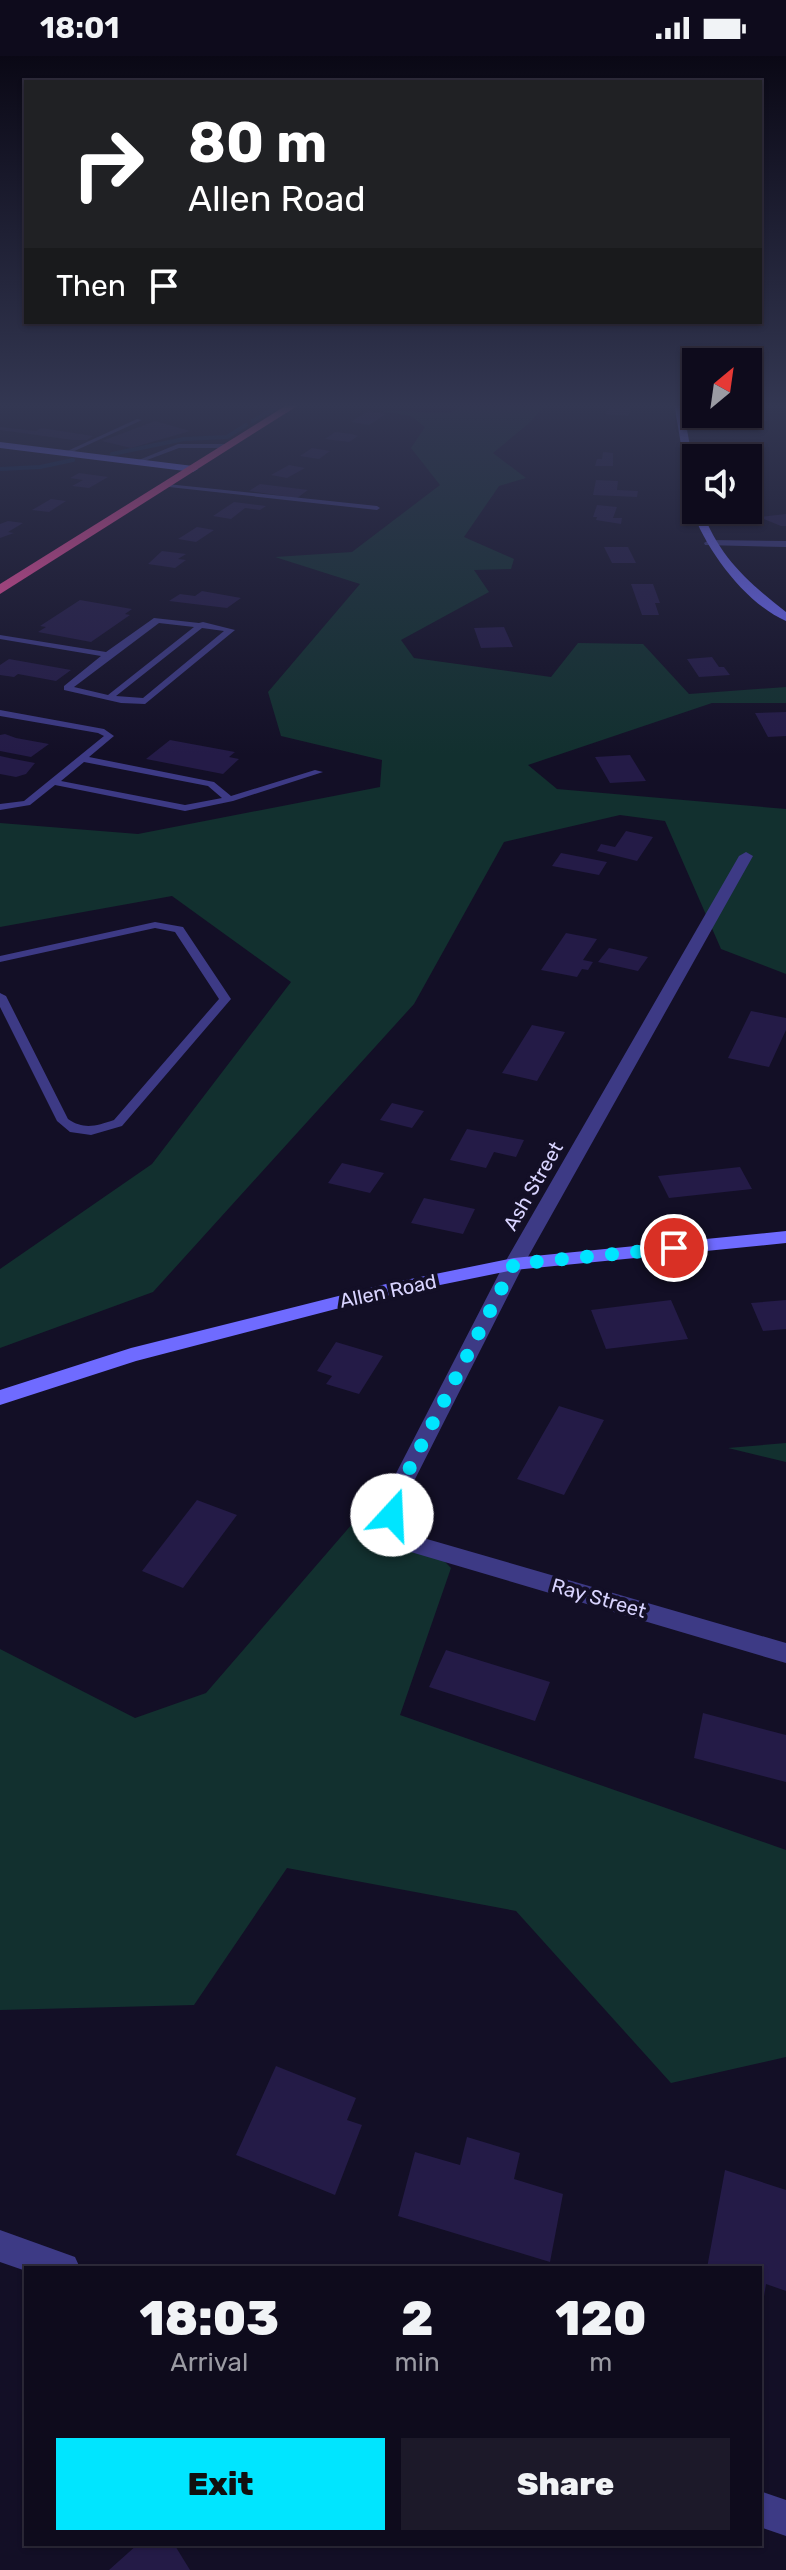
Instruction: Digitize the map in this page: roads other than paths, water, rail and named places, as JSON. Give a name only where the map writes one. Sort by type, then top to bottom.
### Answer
[{"type":"highway","points":[[0,590],[112,520]]},
{"type":"street","points":[[702,524],[709,543],[741,581],[786,618]]},
{"type":"street","points":[[709,543],[786,544]]},
{"type":"street","name":"Ash Street","points":[[412,1544],[392,1515],[401,1485],[514,1264],[746,856]]},
{"type":"street","name":"Allen Road","points":[[0,1398],[131,1355],[270,1318],[514,1264],[786,1237]]},
{"type":"street","name":"Ray Street","points":[[412,1544],[786,1653]]},
{"type":"street","points":[[0,2246],[58,2266]]},
{"type":"street","points":[[762,2510],[786,2518]]},
{"type":"lane","points":[[157,620],[203,624],[231,630],[145,701],[134,702],[67,688],[157,620]]},
{"type":"lane","points":[[110,697],[203,624]]},
{"type":"lane","points":[[0,637],[108,655]]},
{"type":"lane","points":[[0,713],[109,735],[84,759],[22,806],[0,807]]},
{"type":"lane","points":[[84,759],[211,784],[230,799]]},
{"type":"lane","points":[[54,782],[185,808],[230,799],[318,772]]},
{"type":"lane","points":[[0,959],[155,925],[169,925],[179,929],[225,999],[118,1123],[91,1131],[74,1129],[63,1121],[0,996]]}]
